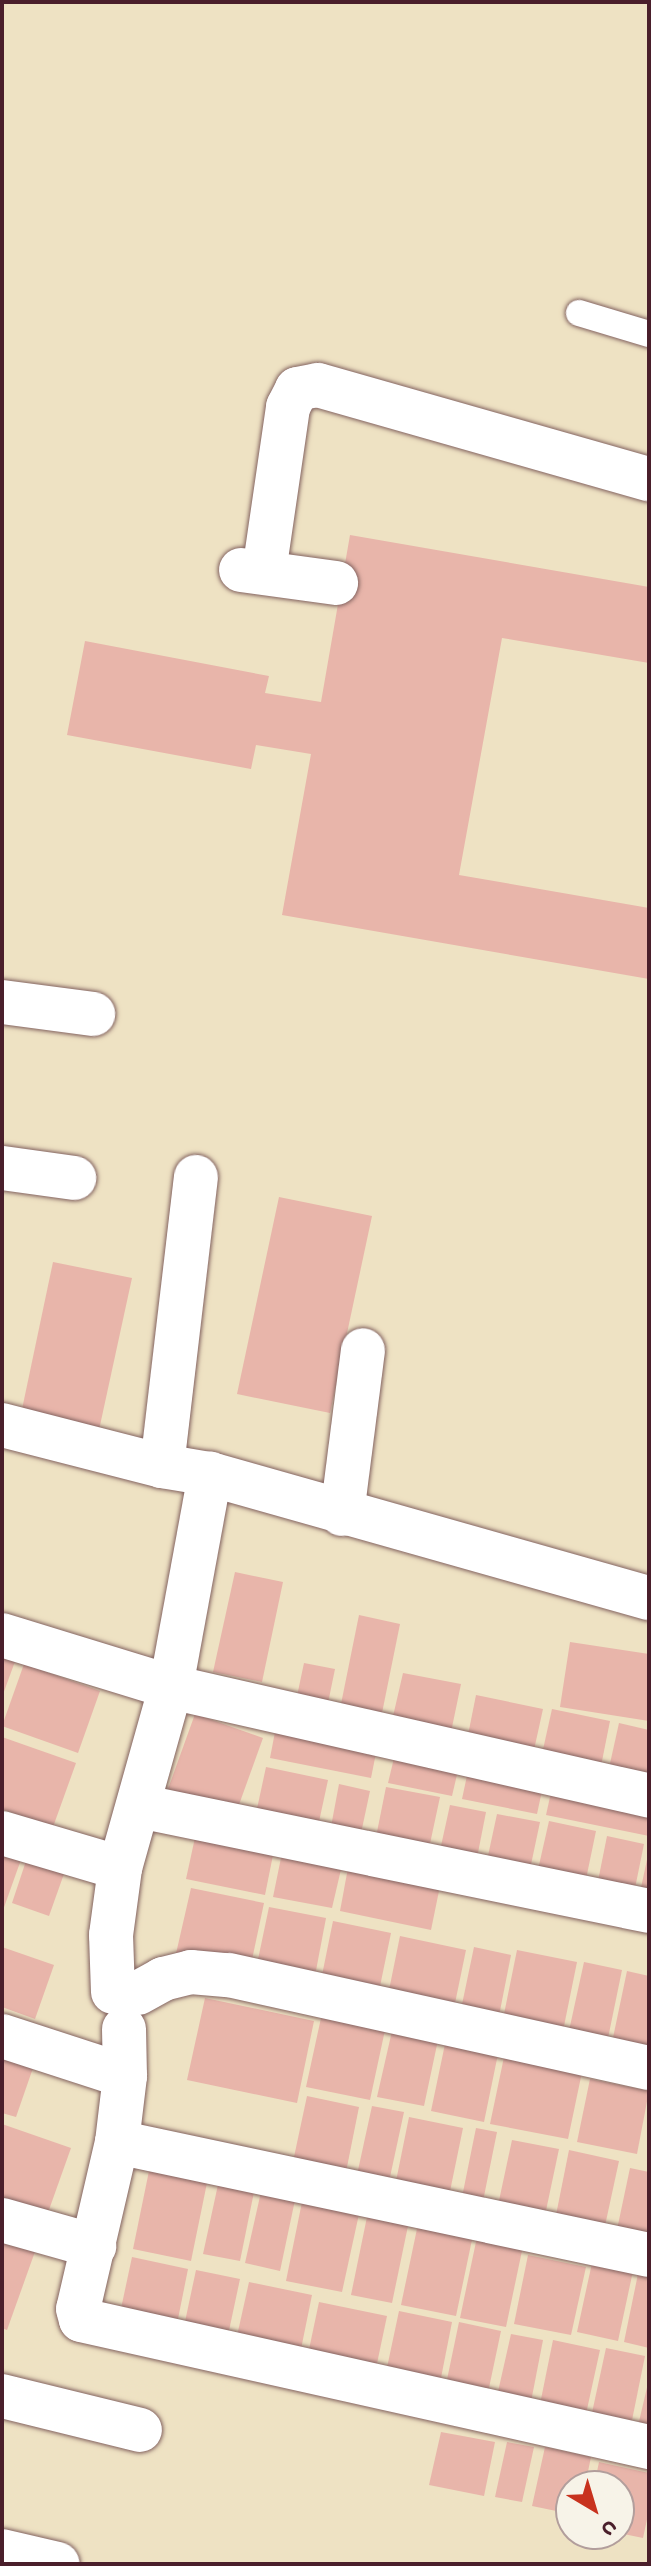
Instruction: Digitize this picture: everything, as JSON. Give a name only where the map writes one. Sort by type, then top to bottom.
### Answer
[{"type":"street","points":[[336,583],[253,571],[288,407],[297,389],[318,385],[649,479]]},
{"type":"street","points":[[2,1002],[93,1014]]},
{"type":"street","points":[[2,1168],[74,1178]]},
{"type":"street","points":[[162,1466],[196,1177]]},
{"type":"street","points":[[342,1514],[363,1350]]},
{"type":"street","points":[[2,1425],[162,1466],[210,1474],[342,1514],[649,1598]]},
{"type":"street","points":[[210,1474],[171,1687],[120,1868],[111,1935],[125,2005],[125,2076],[117,2142],[78,2309],[81,2320],[649,2447]]},
{"type":"street","points":[[2,1635],[171,1687],[649,1796]]},
{"type":"street","points":[[139,1806],[649,1911]]},
{"type":"street","points":[[2,1833],[120,1868]]},
{"type":"street","points":[[125,2005],[163,1979],[191,1972],[229,1975],[649,2068]]},
{"type":"street","points":[[2,2036],[125,2076]]},
{"type":"street","points":[[117,2142],[649,2255]]},
{"type":"street","points":[[2,2220],[94,2246]]},
{"type":"street","points":[[2,2396],[140,2430]]},
{"type":"street","points":[[2,2551],[58,2564]]},
{"type":"lane","points":[[579,313],[649,334]]},
{"type":"building","points":[[350,535],[649,587],[649,663],[502,638],[459,875],[649,908],[649,979],[282,915],[311,754],[256,745],[251,769],[67,735],[85,641],[269,676],[265,693],[321,702]]},
{"type":"building","points":[[279,1197],[372,1216],[330,1413],[237,1394]]},
{"type":"building","points":[[53,1262],[132,1278],[99,1430],[21,1414]]},
{"type":"building","points":[[235,1572],[283,1582],[262,1682],[213,1672]]},
{"type":"building","points":[[359,1615],[400,1624],[382,1713],[341,1704]]},
{"type":"building","points":[[570,1642],[649,1654],[649,1721],[560,1707]]},
{"type":"building","points":[[2,1651],[17,1656],[2,1697]]},
{"type":"building","points":[[304,1663],[335,1669],[328,1703],[297,1696]]},
{"type":"building","points":[[24,1664],[100,1691],[78,1753],[2,1726]]},
{"type":"building","points":[[403,1673],[461,1684],[450,1737],[391,1725]]},
{"type":"building","points":[[476,1695],[543,1709],[532,1759],[466,1745]]},
{"type":"building","points":[[552,1709],[610,1721],[601,1766],[542,1754]]},
{"type":"building","points":[[195,1714],[263,1738],[236,1813],[168,1789]]},
{"type":"building","points":[[619,1723],[649,1730],[649,1785],[607,1777]]},
{"type":"building","points":[[275,1732],[376,1753],[371,1778],[270,1758]]},
{"type":"building","points":[[2,1737],[76,1763],[53,1827],[2,1809]]},
{"type":"building","points":[[395,1754],[459,1766],[452,1796],[388,1783]]},
{"type":"building","points":[[266,1767],[328,1780],[317,1831],[255,1818]]},
{"type":"building","points":[[468,1771],[543,1786],[537,1814],[462,1799]]},
{"type":"building","points":[[339,1784],[370,1791],[360,1838],[330,1832]]},
{"type":"building","points":[[386,1787],[440,1797],[428,1853],[375,1842]]},
{"type":"building","points":[[552,1788],[649,1809],[649,1836],[546,1815]]},
{"type":"building","points":[[450,1805],[486,1812],[476,1863],[439,1855]]},
{"type":"building","points":[[497,1814],[540,1822],[529,1874],[486,1865]]},
{"type":"building","points":[[549,1821],[596,1831],[585,1884],[537,1874]]},
{"type":"building","points":[[196,1833],[274,1850],[265,1895],[186,1879]]},
{"type":"building","points":[[607,1836],[644,1844],[634,1893],[597,1886]]},
{"type":"building","points":[[2,1847],[23,1854],[2,1913]]},
{"type":"building","points":[[282,1853],[342,1865],[332,1908],[273,1897]]},
{"type":"building","points":[[649,1855],[649,1899],[639,1897]]},
{"type":"building","points":[[27,1858],[65,1871],[49,1916],[12,1903]]},
{"type":"building","points":[[348,1868],[440,1886],[431,1930],[340,1911]]},
{"type":"building","points":[[191,1888],[264,1903],[249,1974],[175,1958]]},
{"type":"building","points":[[269,1907],[326,1918],[314,1981],[256,1969]]},
{"type":"building","points":[[333,1921],[391,1933],[378,1996],[320,1985]]},
{"type":"building","points":[[400,1936],[466,1950],[454,2008],[388,1995]]},
{"type":"building","points":[[2,1947],[54,1965],[35,2019],[2,2007]]},
{"type":"building","points":[[474,1947],[511,1955],[498,2021],[460,2014]]},
{"type":"building","points":[[517,1950],[577,1962],[562,2036],[502,2024]]},
{"type":"building","points":[[584,1962],[622,1970],[606,2048],[567,2040]]},
{"type":"building","points":[[627,1971],[649,1976],[649,2054],[610,2052]]},
{"type":"building","points":[[205,1998],[314,2021],[297,2103],[187,2080]]},
{"type":"building","points":[[321,2018],[385,2030],[370,2100],[306,2087]]},
{"type":"building","points":[[392,2031],[438,2040],[424,2106],[377,2097]]},
{"type":"building","points":[[445,2044],[498,2054],[484,2122],[431,2111]]},
{"type":"building","points":[[2,2057],[33,2068],[16,2117],[2,2113]]},
{"type":"building","points":[[504,2057],[582,2072],[568,2139],[490,2124]]},
{"type":"building","points":[[590,2079],[649,2091],[637,2154],[577,2142]]},
{"type":"building","points":[[307,2096],[359,2107],[344,2182],[291,2171]]},
{"type":"building","points":[[372,2106],[404,2112],[387,2191],[355,2184]]},
{"type":"building","points":[[409,2117],[463,2128],[448,2201],[394,2191]]},
{"type":"building","points":[[2,2124],[71,2148],[45,2221],[2,2206]]},
{"type":"building","points":[[476,2128],[497,2132],[481,2211],[460,2207]]},
{"type":"building","points":[[512,2140],[559,2149],[544,2220],[497,2210]]},
{"type":"building","points":[[569,2150],[619,2161],[603,2235],[554,2225]]},
{"type":"building","points":[[150,2166],[208,2178],[191,2261],[133,2249]]},
{"type":"building","points":[[630,2168],[649,2172],[649,2247],[615,2239]]},
{"type":"building","points":[[219,2180],[255,2187],[240,2261],[203,2254]]},
{"type":"building","points":[[261,2192],[295,2200],[280,2271],[245,2263]]},
{"type":"building","points":[[302,2202],[359,2214],[342,2292],[286,2281]]},
{"type":"building","points":[[368,2212],[409,2221],[392,2303],[351,2295]]},
{"type":"building","points":[[418,2224],[473,2235],[456,2316],[401,2305]]},
{"type":"building","points":[[2,2233],[37,2246],[7,2330],[2,2328]]},
{"type":"building","points":[[477,2237],[523,2246],[506,2327],[460,2318]]},
{"type":"building","points":[[528,2255],[586,2267],[571,2335],[514,2324]]},
{"type":"building","points":[[132,2257],[188,2269],[176,2329],[119,2318]]},
{"type":"building","points":[[592,2263],[633,2271],[618,2341],[577,2332]]},
{"type":"building","points":[[196,2270],[240,2279],[227,2340],[183,2331]]},
{"type":"building","points":[[638,2274],[649,2276],[649,2348],[624,2342]]},
{"type":"building","points":[[249,2282],[312,2295],[301,2349],[237,2336]]},
{"type":"building","points":[[319,2302],[387,2316],[375,2373],[307,2359]]},
{"type":"building","points":[[399,2311],[452,2322],[439,2388],[385,2377]]},
{"type":"building","points":[[459,2322],[501,2331],[486,2402],[444,2394]]},
{"type":"building","points":[[511,2334],[543,2340],[529,2412],[495,2405]]},
{"type":"building","points":[[553,2340],[600,2350],[584,2423],[538,2414]]},
{"type":"building","points":[[606,2348],[645,2356],[630,2430],[590,2422]]},
{"type":"building","points":[[649,2379],[649,2433],[637,2430]]},
{"type":"building","points":[[441,2432],[495,2442],[484,2496],[429,2485]]},
{"type":"building","points":[[507,2442],[534,2447],[522,2502],[495,2497]]},
{"type":"building","points":[[545,2447],[591,2457],[588,2470],[555,2470],[555,2511],[532,2506]]},
{"type":"building","points":[[599,2462],[649,2473],[649,2510],[643,2538],[635,2536],[635,2470],[597,2470]]}]
